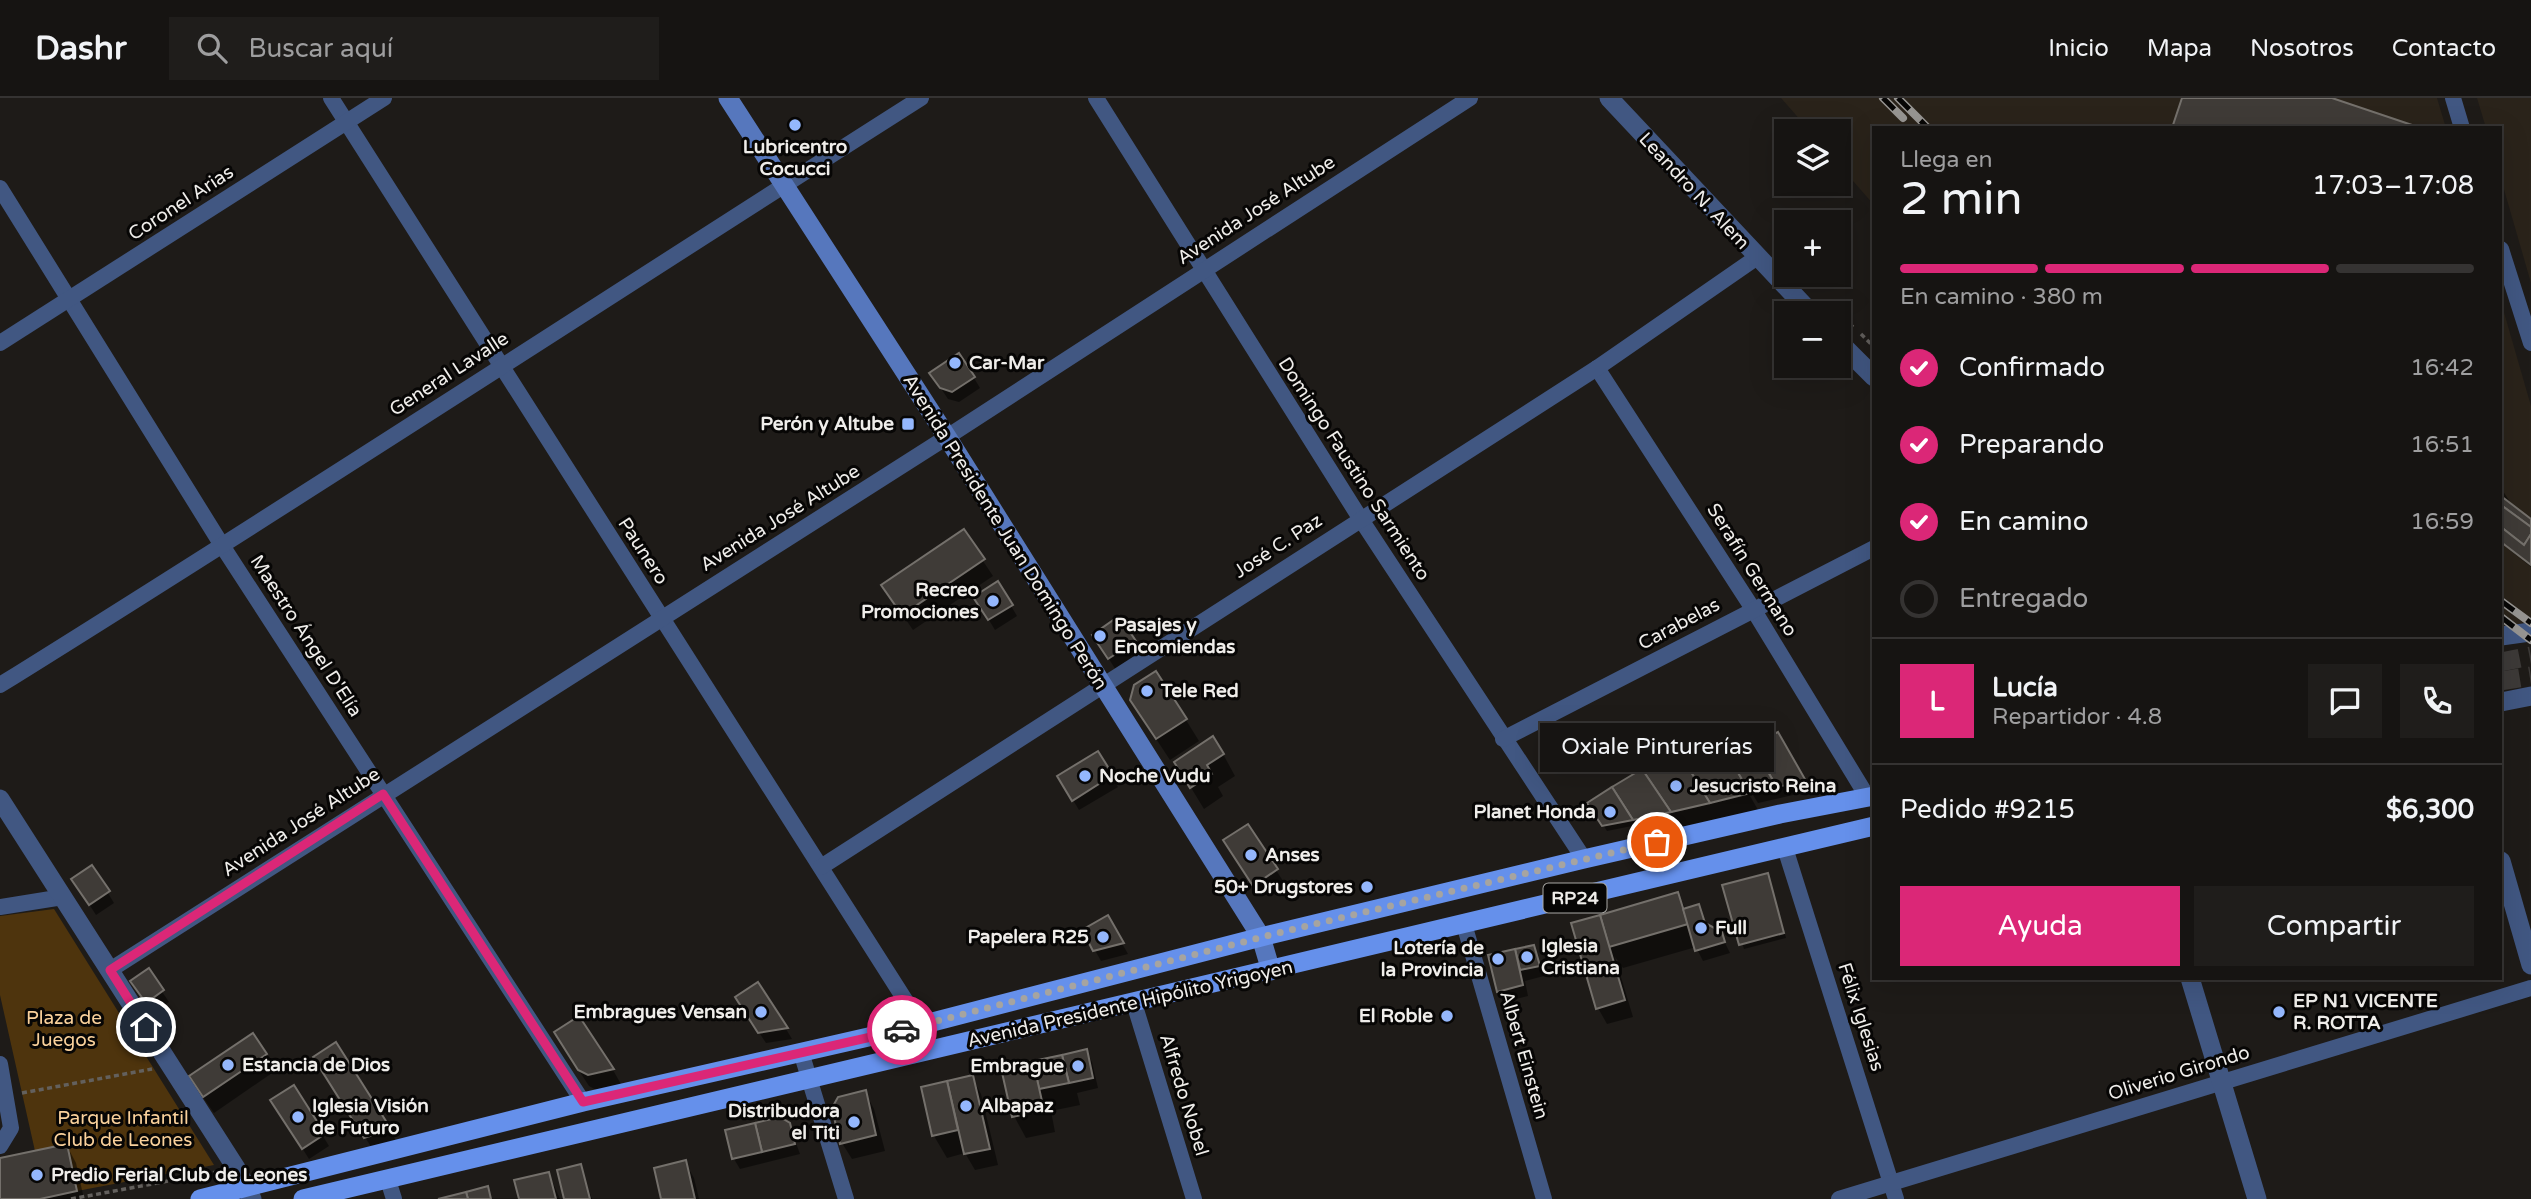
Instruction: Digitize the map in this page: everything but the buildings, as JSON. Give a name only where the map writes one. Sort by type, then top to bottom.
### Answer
[{"type":"main road","name":"Avenida Presidente Juan Domingo Perón","points":[[728,98],[947,438],[1261,937],[1271,971]]},
{"type":"main road","name":"Avenida Presidente Hipólito Yrigoyen","points":[[200,1199],[249,1194],[583,1102],[921,1025],[1261,937],[1584,859],[1780,814],[1871,797]]},
{"type":"main road","name":"Avenida Presidente Hipólito Yrigoyen","points":[[303,1199],[1872,826]]},
{"type":"street","name":"Paunero","points":[[331,98],[921,1025]]},
{"type":"street","name":"Coronel Arias","points":[[0,343],[384,98]]},
{"type":"street","name":"General Lavalle","points":[[0,685],[223,547],[500,366],[921,98]]},
{"type":"street","name":"Domingo Faustino Sarmiento","points":[[1096,98],[1360,517],[1584,859]]},
{"type":"street","name":"Avenida José Altube","points":[[110,970],[947,438],[1202,269],[1470,98]]},
{"type":"street","name":"Leandro N. Alem","points":[[1609,98],[1799,301]]},
{"type":"street","points":[[2453,98],[2461,126]]},
{"type":"street","name":"Maestro Ángel D'Elía","points":[[0,188],[223,547],[583,1102]]},
{"type":"street","points":[[2502,251],[2531,343]]},
{"type":"street","name":"José C. Paz","points":[[821,867],[1103,687],[1360,517],[1597,368],[1756,258]]},
{"type":"street","points":[[1851,354],[1872,375]]},
{"type":"street","name":"Serafín Germano","points":[[1597,368],[1871,797]]},
{"type":"street","name":"Carabelas","points":[[1503,739],[1872,549]]},
{"type":"street","points":[[2502,636],[2531,632]]},
{"type":"street","points":[[2502,702],[2530,697]]},
{"type":"street","points":[[0,799],[236,1168],[249,1194]]},
{"type":"street","name":"Félix Iglesias","points":[[1785,848],[1894,1191]]},
{"type":"street","points":[[2502,864],[2531,965]]},
{"type":"street","points":[[0,907],[63,897]]},
{"type":"street","name":"Albert Einstein","points":[[1464,924],[1544,1199]]},
{"type":"street","points":[[2191,980],[2257,1199]]},
{"type":"street","name":"Oliverio Girondo","points":[[1839,1199],[1894,1191],[2221,1082],[2531,988]]},
{"type":"street","name":"Alfredo Nobel","points":[[1134,1003],[1194,1199]]},
{"type":"street","points":[[801,1052],[846,1199]]},
{"type":"street","points":[[0,1064],[11,1128],[0,1146]]},
{"type":"street","points":[[388,1180],[394,1199]]},
{"type":"path","points":[[7,1096],[171,1065]]},
{"type":"path","points":[[71,1199],[236,1168]]},
{"type":"shaded area","points":[[1781,98],[2437,98],[2445,126],[1872,126],[1872,203],[1851,179],[1851,119],[1799,119]]},
{"type":"shaded area","points":[[2477,98],[2531,98],[2531,283],[2502,182],[2502,126],[2485,126]]},
{"type":"shaded area","points":[[2502,305],[2531,406],[2531,621],[2502,628]]},
{"type":"green space","points":[[54,909],[214,1165],[77,1191],[67,1145],[35,1151],[0,995],[0,916]]},
{"type":"tunnel","points":[[2502,662],[2531,656]]},
{"type":"tunnel","points":[[2502,681],[2531,676]]},
{"type":"railway","points":[[1883,98],[1903,118]]},
{"type":"railway","points":[[1898,98],[1926,126]]},
{"type":"railway","points":[[2502,602],[2531,623]]},
{"type":"railway","points":[[2502,618],[2531,640]]},
{"type":"way so far","points":[[902,1030],[1282,932],[1657,842]]},
{"type":"place","name":"Lubricentro Cocucci","points":[[795,125]]},
{"type":"place","name":"Car-Mar","points":[[955,363]]},
{"type":"place","name":"Perón y Altube","points":[[908,424]]},
{"type":"place","name":"Recreo Promociones","points":[[993,601]]},
{"type":"place","name":"Pasajes y Encomiendas","points":[[1100,636]]},
{"type":"place","name":"Tele Red","points":[[1147,691]]},
{"type":"place","name":"Noche Vudu","points":[[1085,776]]},
{"type":"place","name":"Jesucristo Reina","points":[[1676,786]]},
{"type":"place","name":"Planet Honda","points":[[1610,812]]},
{"type":"place","name":"Oxiale Pinturerías","points":[[1657,842]]},
{"type":"place","name":"Anses","points":[[1251,855]]},
{"type":"place","name":"50+ Drugstores","points":[[1367,887]]},
{"type":"place","name":"Full","points":[[1701,928]]},
{"type":"place","name":"Papelera R25","points":[[1103,937]]},
{"type":"place","name":"Iglesia Cristiana","points":[[1527,957]]},
{"type":"place","name":"Lotería de la Provincia","points":[[1498,959]]},
{"type":"place","name":"Embragues Vensan","points":[[761,1012]]},
{"type":"place","name":"EP N1 VICENTE R. ROTTA","points":[[2279,1012]]},
{"type":"place","name":"El Roble","points":[[1447,1016]]},
{"type":"place","name":"Estancia de Dios","points":[[228,1065]]},
{"type":"place","name":"Embrague","points":[[1078,1066]]},
{"type":"place","name":"Albapaz","points":[[966,1106]]},
{"type":"place","name":"Iglesia Visión de Futuro","points":[[298,1117]]},
{"type":"place","name":"Distribudora el Titi","points":[[854,1122]]},
{"type":"place","name":"Predio Ferial Club de Leones","points":[[37,1175]]},
{"type":"route","points":[[146,1027],[110,970],[383,794],[583,1102],[902,1030]]},
{"type":"park label","name":"Plaza de Juegos","points":[[64,1029]]},
{"type":"park label","name":"Parque Infantil Club de Leones","points":[[123,1129]]}]
